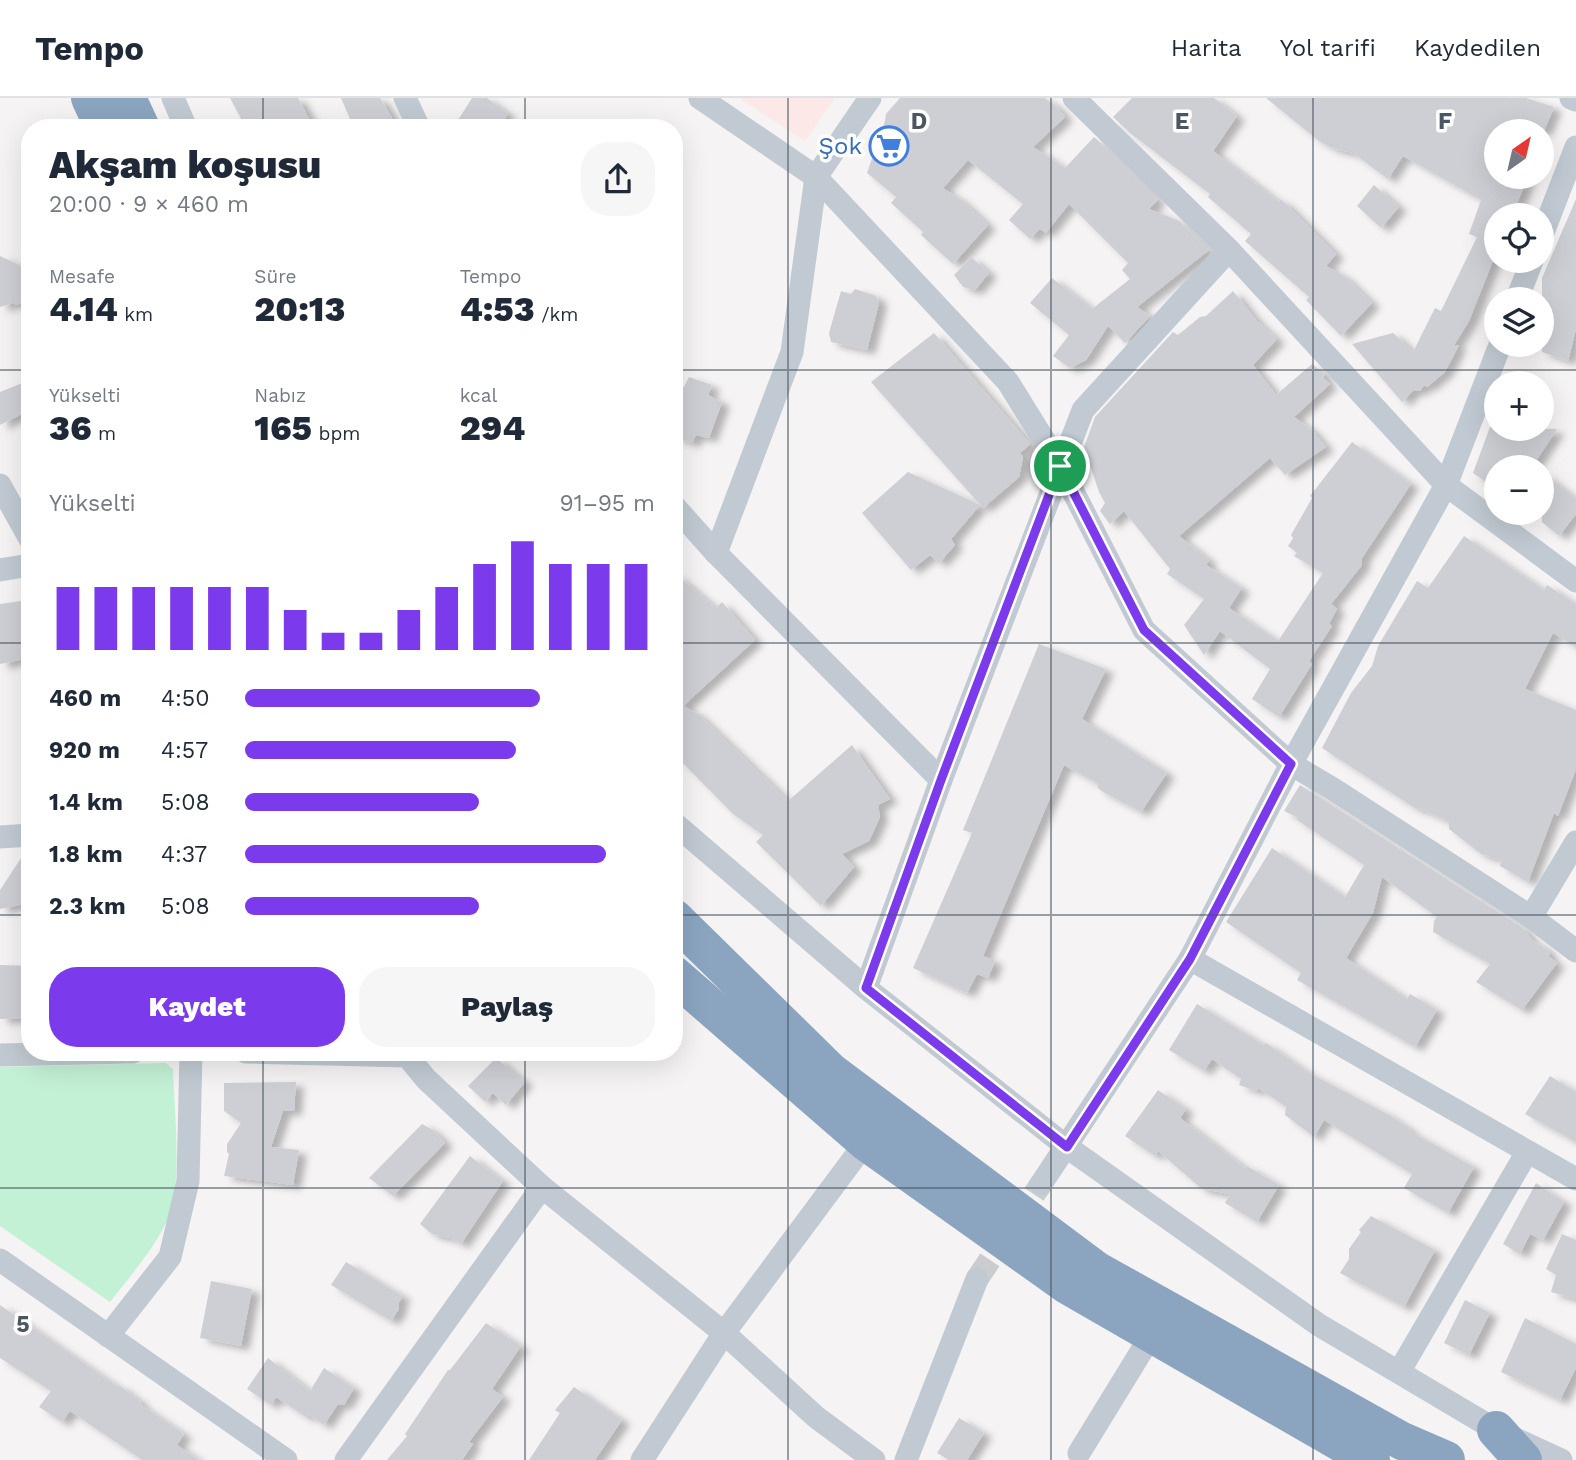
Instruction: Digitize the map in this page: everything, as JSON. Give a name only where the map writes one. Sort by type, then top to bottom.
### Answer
[{"type":"highway","points":[[90,98],[100,119]]},
{"type":"highway","points":[[127,98],[137,119]]},
{"type":"highway","points":[[683,927],[831,1072],[1096,1270],[1402,1441],[1446,1460]]},
{"type":"highway","points":[[683,983],[866,1142],[1068,1285],[1371,1460]]},
{"type":"highway","points":[[1496,1430],[1523,1460]]},
{"type":"street","points":[[173,98],[182,119]]},
{"type":"street","points":[[405,98],[415,119]]},
{"type":"street","points":[[700,98],[816,177],[1008,382],[1060,466],[1144,630],[1291,764],[1531,917],[1576,951]]},
{"type":"street","points":[[716,553],[792,352],[816,177],[870,98]]},
{"type":"street","points":[[1074,98],[1229,250],[1446,485],[1576,581]]},
{"type":"street","points":[[1571,98],[1576,100]]},
{"type":"street","points":[[1554,204],[1576,146]]},
{"type":"street","points":[[866,988],[941,780],[1083,410],[1229,250]]},
{"type":"street","points":[[1041,1184],[1190,959],[1291,764],[1446,485],[1495,357]]},
{"type":"street","points":[[0,485],[21,523]]},
{"type":"street","points":[[683,516],[716,553],[941,780]]},
{"type":"street","points":[[0,570],[21,566]]},
{"type":"street","points":[[683,830],[866,988],[1067,1147],[1319,1325],[1496,1430],[1562,1460]]},
{"type":"street","points":[[0,837],[21,836]]},
{"type":"street","points":[[1531,917],[1576,842]]},
{"type":"street","points":[[1190,959],[1576,1179]]},
{"type":"street","points":[[0,1055],[21,1055]]},
{"type":"street","points":[[108,1336],[170,1257],[188,1181],[191,1061]]},
{"type":"street","points":[[412,1061],[426,1079],[541,1187],[724,1333],[816,1418],[874,1460]]},
{"type":"street","points":[[642,1460],[724,1333],[866,1142]]},
{"type":"street","points":[[1399,1372],[1527,1152]]},
{"type":"street","points":[[346,1460],[541,1187]]},
{"type":"street","points":[[0,1260],[286,1460]]},
{"type":"street","points":[[906,1460],[977,1279]]},
{"type":"street","points":[[1079,1453],[1152,1334]]},
{"type":"shaded area","points":[[739,98],[835,98],[805,141]]},
{"type":"green space","points":[[166,1063],[173,1069],[176,1124],[173,1205],[156,1241],[110,1302],[0,1226],[0,1067]]},
{"type":"building","points":[[230,98],[298,98],[309,119],[241,119]]},
{"type":"building","points":[[341,98],[380,98],[393,119],[350,119]]},
{"type":"building","points":[[472,98],[487,98],[508,114],[505,119],[459,119]]},
{"type":"building","points":[[900,98],[1045,98],[1065,117],[1033,147],[1065,168],[1094,137],[1158,200],[1149,209],[1179,221],[1209,250],[1137,307],[1150,316],[1125,343],[1108,326],[1086,360],[1070,368],[1053,356],[1069,335],[1030,303],[1052,278],[1092,309],[1130,279],[1122,270],[1128,263],[1069,204],[1046,233],[1040,229],[1030,239],[1009,220],[1023,204],[968,160],[943,188],[961,200],[988,225],[953,264],[891,203],[896,197],[867,173],[886,114]]},
{"type":"building","points":[[1132,98],[1214,98],[1237,116],[1213,151],[1279,202],[1281,199],[1336,254],[1326,266],[1344,276],[1372,303],[1341,336],[1306,300],[1309,297],[1245,241],[1251,234],[1208,197],[1210,194],[1113,117]]},
{"type":"building","points":[[1266,98],[1526,98],[1554,107],[1549,119],[1484,119],[1484,189],[1523,189],[1517,203],[1484,203],[1484,273],[1488,273],[1469,321],[1454,345],[1459,345],[1445,372],[1427,387],[1424,385],[1420,391],[1414,390],[1402,402],[1352,344],[1393,333],[1413,352],[1435,308],[1441,311],[1477,237],[1469,234],[1481,200],[1403,156],[1388,179],[1353,153],[1332,148],[1319,141]]},
{"type":"building","points":[[1374,185],[1399,207],[1381,228],[1357,206]]},
{"type":"building","points":[[1576,199],[1576,329],[1568,361],[1554,356],[1554,287],[1542,287],[1544,273],[1554,273],[1554,250]]},
{"type":"building","points":[[0,256],[21,266],[21,303],[0,307]]},
{"type":"building","points":[[971,257],[989,273],[975,290],[963,287],[954,275]]},
{"type":"building","points":[[855,289],[876,296],[879,303],[867,350],[831,342],[829,333],[841,291],[851,294]]},
{"type":"building","points":[[1233,291],[1257,321],[1277,339],[1253,365],[1276,395],[1312,364],[1325,374],[1323,378],[1330,384],[1294,417],[1311,429],[1326,447],[1285,475],[1270,458],[1179,536],[1209,560],[1206,565],[1242,588],[1229,608],[1278,641],[1323,573],[1294,556],[1297,553],[1288,546],[1293,538],[1291,535],[1312,498],[1310,496],[1352,442],[1411,484],[1362,558],[1362,565],[1331,604],[1337,609],[1329,624],[1332,626],[1309,661],[1312,664],[1279,717],[1252,699],[1270,669],[1220,631],[1204,655],[1184,625],[1204,599],[1167,574],[1170,569],[1124,511],[1110,524],[1100,511],[1105,503],[1084,447],[1095,417],[1173,332],[1178,335],[1200,317],[1206,316]]},
{"type":"building","points":[[934,333],[1030,444],[1020,453],[1023,457],[1019,477],[983,508],[871,382]]},
{"type":"building","points":[[689,377],[712,385],[708,395],[722,402],[709,438],[696,435],[692,443],[683,440],[684,387]]},
{"type":"building","points":[[21,384],[21,414],[0,425],[0,392]]},
{"type":"building","points":[[1485,441],[1549,441],[1540,455],[1484,455],[1484,481],[1473,473]]},
{"type":"building","points":[[908,472],[980,505],[951,539],[955,545],[939,563],[930,555],[911,570],[862,513]]},
{"type":"building","points":[[1554,482],[1576,499],[1576,514],[1559,536],[1546,525],[1554,525]]},
{"type":"building","points":[[1464,536],[1544,590],[1547,585],[1576,604],[1576,647],[1553,633],[1525,689],[1576,710],[1576,769],[1558,816],[1554,813],[1528,882],[1500,866],[1501,860],[1481,854],[1449,829],[1449,822],[1419,808],[1418,810],[1322,748],[1351,693],[1372,666],[1378,646],[1417,581],[1428,588]]},
{"type":"building","points":[[683,580],[716,608],[722,602],[755,640],[683,706]]},
{"type":"building","points":[[21,601],[21,660],[0,664],[0,604]]},
{"type":"building","points":[[1039,644],[1106,669],[1082,719],[1167,773],[1141,812],[1103,792],[1098,788],[1098,784],[1064,765],[983,956],[995,961],[988,978],[977,974],[967,993],[913,968],[972,833],[963,830]]},
{"type":"building","points":[[683,706],[698,714],[788,801],[852,745],[890,799],[878,805],[880,817],[869,841],[842,854],[854,867],[821,906],[756,842],[763,835],[733,814],[683,763]]},
{"type":"building","points":[[1300,785],[1523,928],[1532,940],[1544,947],[1550,954],[1548,956],[1557,963],[1522,1010],[1476,982],[1490,964],[1433,932],[1437,917],[1382,877],[1373,913],[1346,958],[1407,999],[1410,994],[1437,1010],[1415,1047],[1297,980],[1301,973],[1226,922],[1272,848],[1345,897],[1364,865],[1297,820],[1297,817],[1284,811]]},
{"type":"building","points":[[21,858],[21,905],[0,909],[0,890]]},
{"type":"building","points":[[0,965],[21,966],[21,1018],[0,1019]]},
{"type":"building","points":[[1197,1004],[1264,1045],[1266,1043],[1309,1073],[1391,1116],[1410,1129],[1408,1130],[1474,1167],[1448,1213],[1404,1188],[1412,1174],[1324,1120],[1314,1137],[1285,1115],[1286,1107],[1258,1088],[1256,1091],[1239,1085],[1241,1079],[1212,1059],[1204,1071],[1169,1050]]},
{"type":"building","points":[[493,1061],[500,1061],[525,1082],[506,1105],[493,1093],[485,1102],[468,1086]]},
{"type":"building","points":[[1550,1076],[1576,1092],[1576,1142],[1525,1114]]},
{"type":"building","points":[[296,1082],[294,1111],[283,1111],[271,1147],[299,1150],[293,1185],[224,1176],[229,1154],[227,1144],[241,1123],[224,1111],[224,1083]]},
{"type":"building","points":[[1158,1090],[1186,1109],[1180,1118],[1245,1168],[1247,1166],[1279,1185],[1257,1222],[1225,1203],[1230,1194],[1202,1189],[1158,1151],[1155,1156],[1125,1136]]},
{"type":"building","points":[[422,1124],[433,1130],[445,1143],[393,1196],[369,1178]]},
{"type":"building","points":[[470,1156],[503,1181],[461,1244],[451,1238],[432,1234],[420,1224]]},
{"type":"building","points":[[1536,1183],[1564,1202],[1543,1240],[1530,1234],[1520,1254],[1503,1244]]},
{"type":"building","points":[[1371,1216],[1435,1250],[1404,1307],[1340,1273],[1349,1259],[1349,1249],[1361,1232],[1359,1230]]},
{"type":"building","points":[[1562,1234],[1576,1240],[1576,1299],[1551,1292],[1556,1275],[1546,1269]]},
{"type":"building","points":[[346,1262],[403,1296],[391,1321],[331,1285]]},
{"type":"building","points":[[211,1281],[252,1289],[241,1346],[200,1338]]},
{"type":"building","points":[[1465,1300],[1490,1313],[1469,1355],[1444,1343]]},
{"type":"building","points":[[0,1305],[118,1387],[119,1385],[141,1402],[140,1404],[184,1434],[177,1445],[199,1460],[142,1460],[70,1411],[62,1422],[39,1407],[51,1391],[0,1358]]},
{"type":"building","points":[[1525,1318],[1576,1344],[1576,1368],[1560,1400],[1501,1372]]},
{"type":"building","points":[[486,1323],[521,1346],[492,1389],[503,1397],[469,1442],[473,1444],[462,1460],[387,1460],[407,1436],[405,1434],[448,1370]]},
{"type":"building","points":[[268,1358],[310,1391],[324,1368],[354,1388],[344,1405],[338,1404],[324,1425],[308,1414],[306,1417],[276,1397],[271,1405],[247,1389]]},
{"type":"building","points":[[574,1387],[622,1420],[595,1460],[529,1460],[560,1413],[555,1410]]},
{"type":"building","points":[[959,1418],[984,1433],[967,1460],[949,1460],[937,1453]]},
{"type":"tunnel","points":[[977,1279],[1041,1184]]},
{"type":"place","name":"Şok","points":[[889,146]]},
{"type":"route","points":[[1060,466],[1144,630],[1291,764],[1190,959],[1067,1147],[866,988],[941,780],[1060,466]]}]
